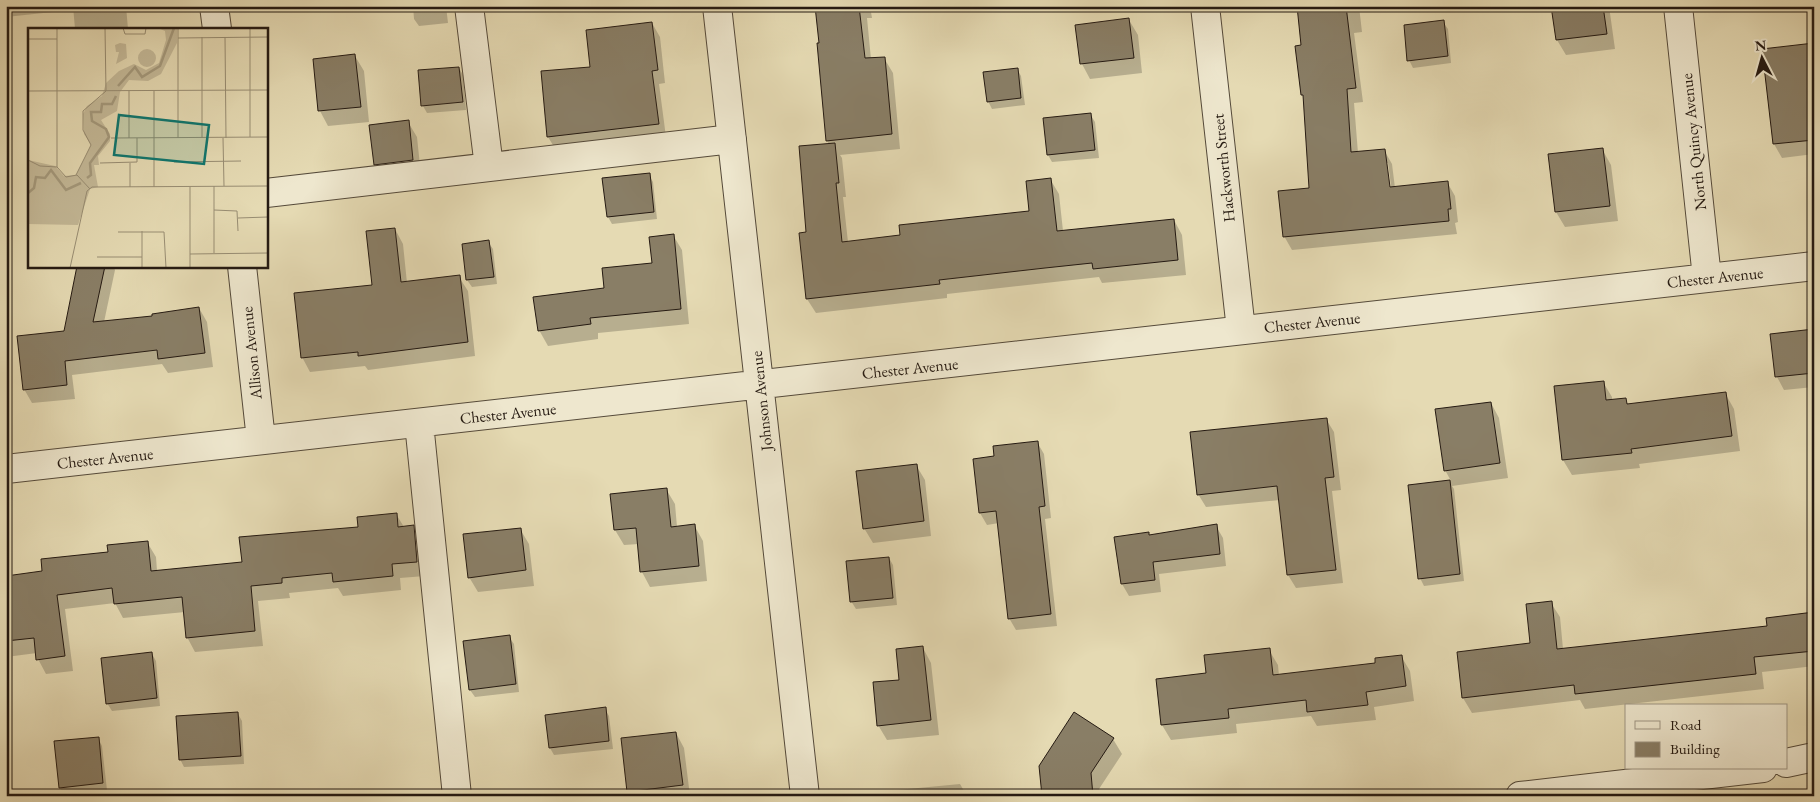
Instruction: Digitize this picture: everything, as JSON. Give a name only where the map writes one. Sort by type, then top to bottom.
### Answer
[{"type":"street","points":[[214,6],[217,28]]},
{"type":"street","points":[[469,6],[489,167]]},
{"type":"street","name":"Johnson Avenue","points":[[717,6],[805,796]]},
{"type":"street","name":"Hackworth Street","points":[[1205,6],[1241,330]]},
{"type":"street","name":"North Quincy Avenue","points":[[1678,6],[1707,278]]},
{"type":"street","points":[[268,193],[732,139]]},
{"type":"street","name":"Chester Avenue","points":[[6,469],[1814,266]]},
{"type":"street","name":"Allison Avenue","points":[[242,268],[261,440]]},
{"type":"street","points":[[419,423],[456,796]]},
{"type":"street","points":[[1788,762],[1814,756]]},
{"type":"street","points":[[1520,796],[1746,770]]},
{"type":"building","points":[[815,6],[859,6],[865,58],[885,57],[892,134],[826,141]]},
{"type":"building","points":[[1297,6],[1346,6],[1356,88],[1347,89],[1351,152],[1385,149],[1390,187],[1448,181],[1451,209],[1448,209],[1449,221],[1283,237],[1278,191],[1309,188],[1303,95],[1301,95],[1295,46],[1301,45]]},
{"type":"building","points":[[1551,6],[1603,6],[1607,34],[1556,40]]},
{"type":"building","points":[[1129,18],[1134,58],[1080,64],[1075,25]]},
{"type":"building","points":[[1444,20],[1448,56],[1407,61],[1404,25]]},
{"type":"building","points":[[652,22],[658,70],[652,71],[659,124],[547,137],[541,71],[590,67],[586,30]]},
{"type":"building","points":[[1814,43],[1814,140],[1773,144],[1762,49]]},
{"type":"building","points":[[355,54],[361,107],[318,111],[313,59]]},
{"type":"building","points":[[459,67],[463,102],[421,106],[418,70]]},
{"type":"building","points":[[1018,68],[1021,98],[987,102],[983,72]]},
{"type":"building","points":[[1091,113],[1095,150],[1047,155],[1043,118]]},
{"type":"building","points":[[409,120],[413,160],[374,165],[369,125]]},
{"type":"building","points":[[835,143],[839,183],[836,183],[842,242],[900,235],[899,225],[1029,211],[1026,181],[1051,178],[1057,231],[1174,219],[1178,260],[1093,269],[1092,263],[939,280],[940,284],[806,299],[799,233],[806,232],[799,146]]},
{"type":"building","points":[[1603,148],[1610,206],[1555,212],[1548,154]]},
{"type":"building","points":[[650,173],[654,212],[607,217],[602,178]]},
{"type":"building","points":[[395,228],[401,282],[460,275],[468,342],[358,356],[358,352],[301,358],[294,293],[372,285],[366,231]]},
{"type":"building","points":[[674,234],[681,309],[590,318],[591,324],[538,331],[533,297],[604,288],[602,268],[652,263],[649,237]]},
{"type":"building","points":[[489,240],[494,277],[466,280],[462,244]]},
{"type":"building","points":[[77,268],[105,268],[93,322],[152,316],[152,314],[199,307],[205,353],[158,359],[157,350],[65,361],[67,385],[23,390],[17,336],[64,331]]},
{"type":"building","points":[[1814,329],[1814,373],[1775,377],[1770,334]]},
{"type":"building","points":[[1604,381],[1606,400],[1626,398],[1627,404],[1726,392],[1732,436],[1631,449],[1632,453],[1562,460],[1554,386]]},
{"type":"building","points":[[1491,402],[1500,463],[1444,471],[1435,409]]},
{"type":"building","points":[[1327,418],[1334,477],[1325,478],[1336,570],[1287,575],[1277,486],[1197,495],[1190,432]]},
{"type":"building","points":[[1038,441],[1045,506],[1039,507],[1051,614],[1008,619],[996,511],[979,513],[973,459],[994,456],[993,446]]},
{"type":"building","points":[[917,464],[924,521],[863,529],[856,471]]},
{"type":"building","points":[[1450,480],[1460,574],[1418,579],[1408,485]]},
{"type":"building","points":[[667,488],[671,527],[695,524],[699,566],[640,572],[636,528],[614,530],[610,494]]},
{"type":"building","points":[[397,513],[398,527],[414,525],[417,562],[392,564],[393,576],[333,582],[332,573],[282,578],[282,583],[251,586],[255,631],[186,638],[182,597],[114,604],[112,588],[57,595],[65,656],[36,660],[34,638],[6,641],[6,576],[42,571],[41,559],[108,552],[107,545],[148,541],[151,571],[242,562],[239,537],[358,527],[357,517]]},
{"type":"building","points":[[1217,524],[1220,554],[1153,562],[1155,580],[1121,584],[1114,537],[1149,532],[1149,535]]},
{"type":"building","points":[[521,528],[526,570],[468,578],[463,534]]},
{"type":"building","points":[[889,557],[893,598],[850,602],[846,561]]},
{"type":"building","points":[[1552,601],[1557,649],[1767,626],[1766,618],[1814,612],[1814,651],[1754,657],[1756,674],[1575,694],[1574,685],[1462,698],[1457,652],[1530,643],[1526,604]]},
{"type":"building","points":[[510,635],[516,684],[469,690],[463,641]]},
{"type":"building","points":[[923,646],[931,720],[877,726],[873,682],[899,680],[896,649]]},
{"type":"building","points":[[1270,648],[1273,675],[1375,663],[1375,658],[1402,655],[1406,686],[1366,692],[1368,705],[1307,712],[1306,700],[1228,709],[1229,718],[1161,725],[1156,679],[1206,673],[1204,655]]},
{"type":"building","points":[[152,652],[157,698],[106,704],[101,658]]},
{"type":"building","points":[[606,707],[609,741],[549,748],[545,715]]},
{"type":"building","points":[[238,712],[241,756],[179,760],[176,716]]},
{"type":"building","points":[[1074,712],[1114,738],[1091,773],[1093,796],[1042,796],[1039,766]]},
{"type":"building","points":[[676,732],[683,785],[627,792],[621,738]]},
{"type":"building","points":[[99,737],[103,783],[59,788],[54,741]]}]
